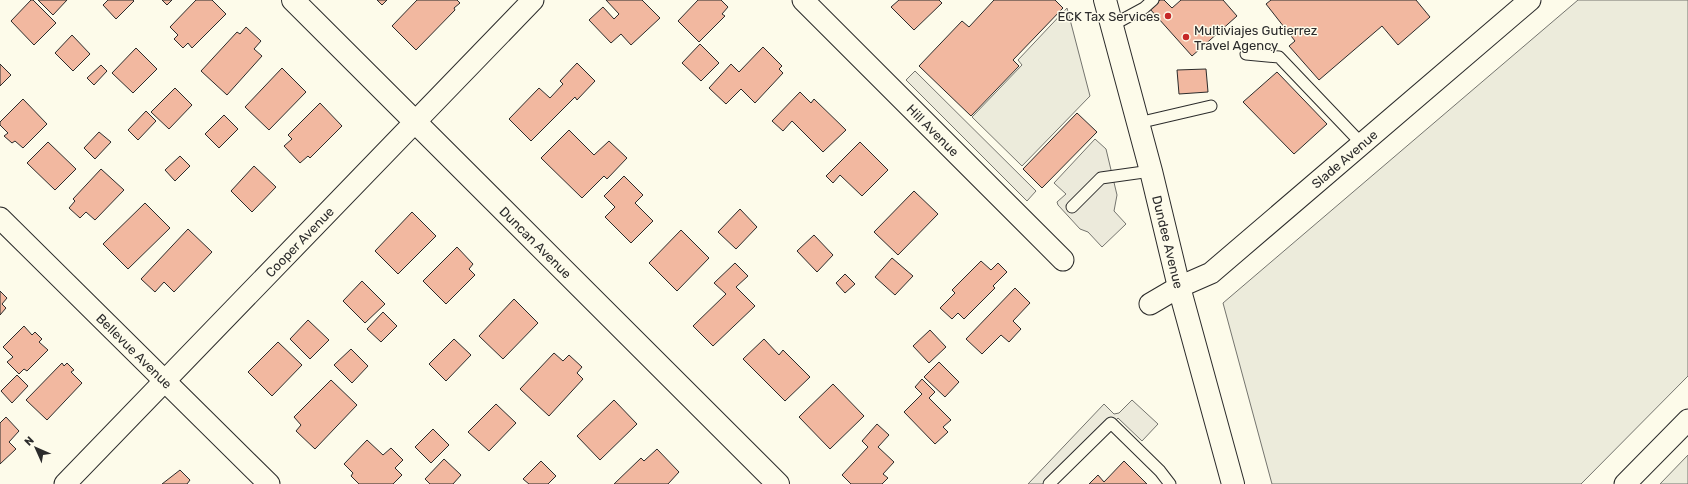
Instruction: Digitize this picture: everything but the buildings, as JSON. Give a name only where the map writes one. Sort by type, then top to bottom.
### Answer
[{"type":"street","name":"Duncan Avenue","points":[[293,0],[416,121],[778,484]]},
{"type":"street","name":"Cooper Avenue","points":[[65,484],[533,0]]},
{"type":"street","name":"Hill Avenue","points":[[803,0],[1063,260]]},
{"type":"street","name":"Dundee Avenue","points":[[1104,0],[1138,123],[1179,287],[1233,484]]},
{"type":"street","name":"Slade Avenue","points":[[1150,304],[1179,287],[1211,273],[1530,0]]},
{"type":"street","name":"Bellevue Avenue","points":[[0,218],[269,484]]},
{"type":"street","points":[[1625,484],[1688,420]]},
{"type":"lane","points":[[1111,26],[1144,8],[1153,0]]},
{"type":"lane","points":[[1246,54],[1279,57],[1362,144]]},
{"type":"lane","points":[[1138,123],[1211,106]]},
{"type":"lane","points":[[1072,207],[1101,178],[1150,171]]},
{"type":"lane","points":[[1048,484],[1111,423],[1143,454],[1170,484]]},
{"type":"shaded area","points":[[1578,0],[1688,0],[1688,376],[1581,484],[1272,484],[1223,303]]},
{"type":"shaded area","points":[[1067,8],[1090,96],[1022,166],[972,117],[1022,65],[1018,60]]},
{"type":"shaded area","points":[[915,71],[1036,191],[1027,201],[906,80]]},
{"type":"shaded area","points":[[1095,139],[1106,149],[1117,195],[1114,211],[1126,224],[1102,247],[1088,232],[1080,229],[1058,205],[1057,202],[1066,194],[1054,183]]},
{"type":"shaded area","points":[[1132,400],[1158,424],[1142,441],[1118,418],[1055,484],[1028,484],[1104,404],[1114,414],[1119,413]]},
{"type":"shaded area","points":[[1688,455],[1688,484],[1660,484]]},
{"type":"place","name":"ECK Tax Services","points":[[1168,16]]},
{"type":"place","name":"Multiviajes Gutierrez Travel Agency","points":[[1186,37]]}]
